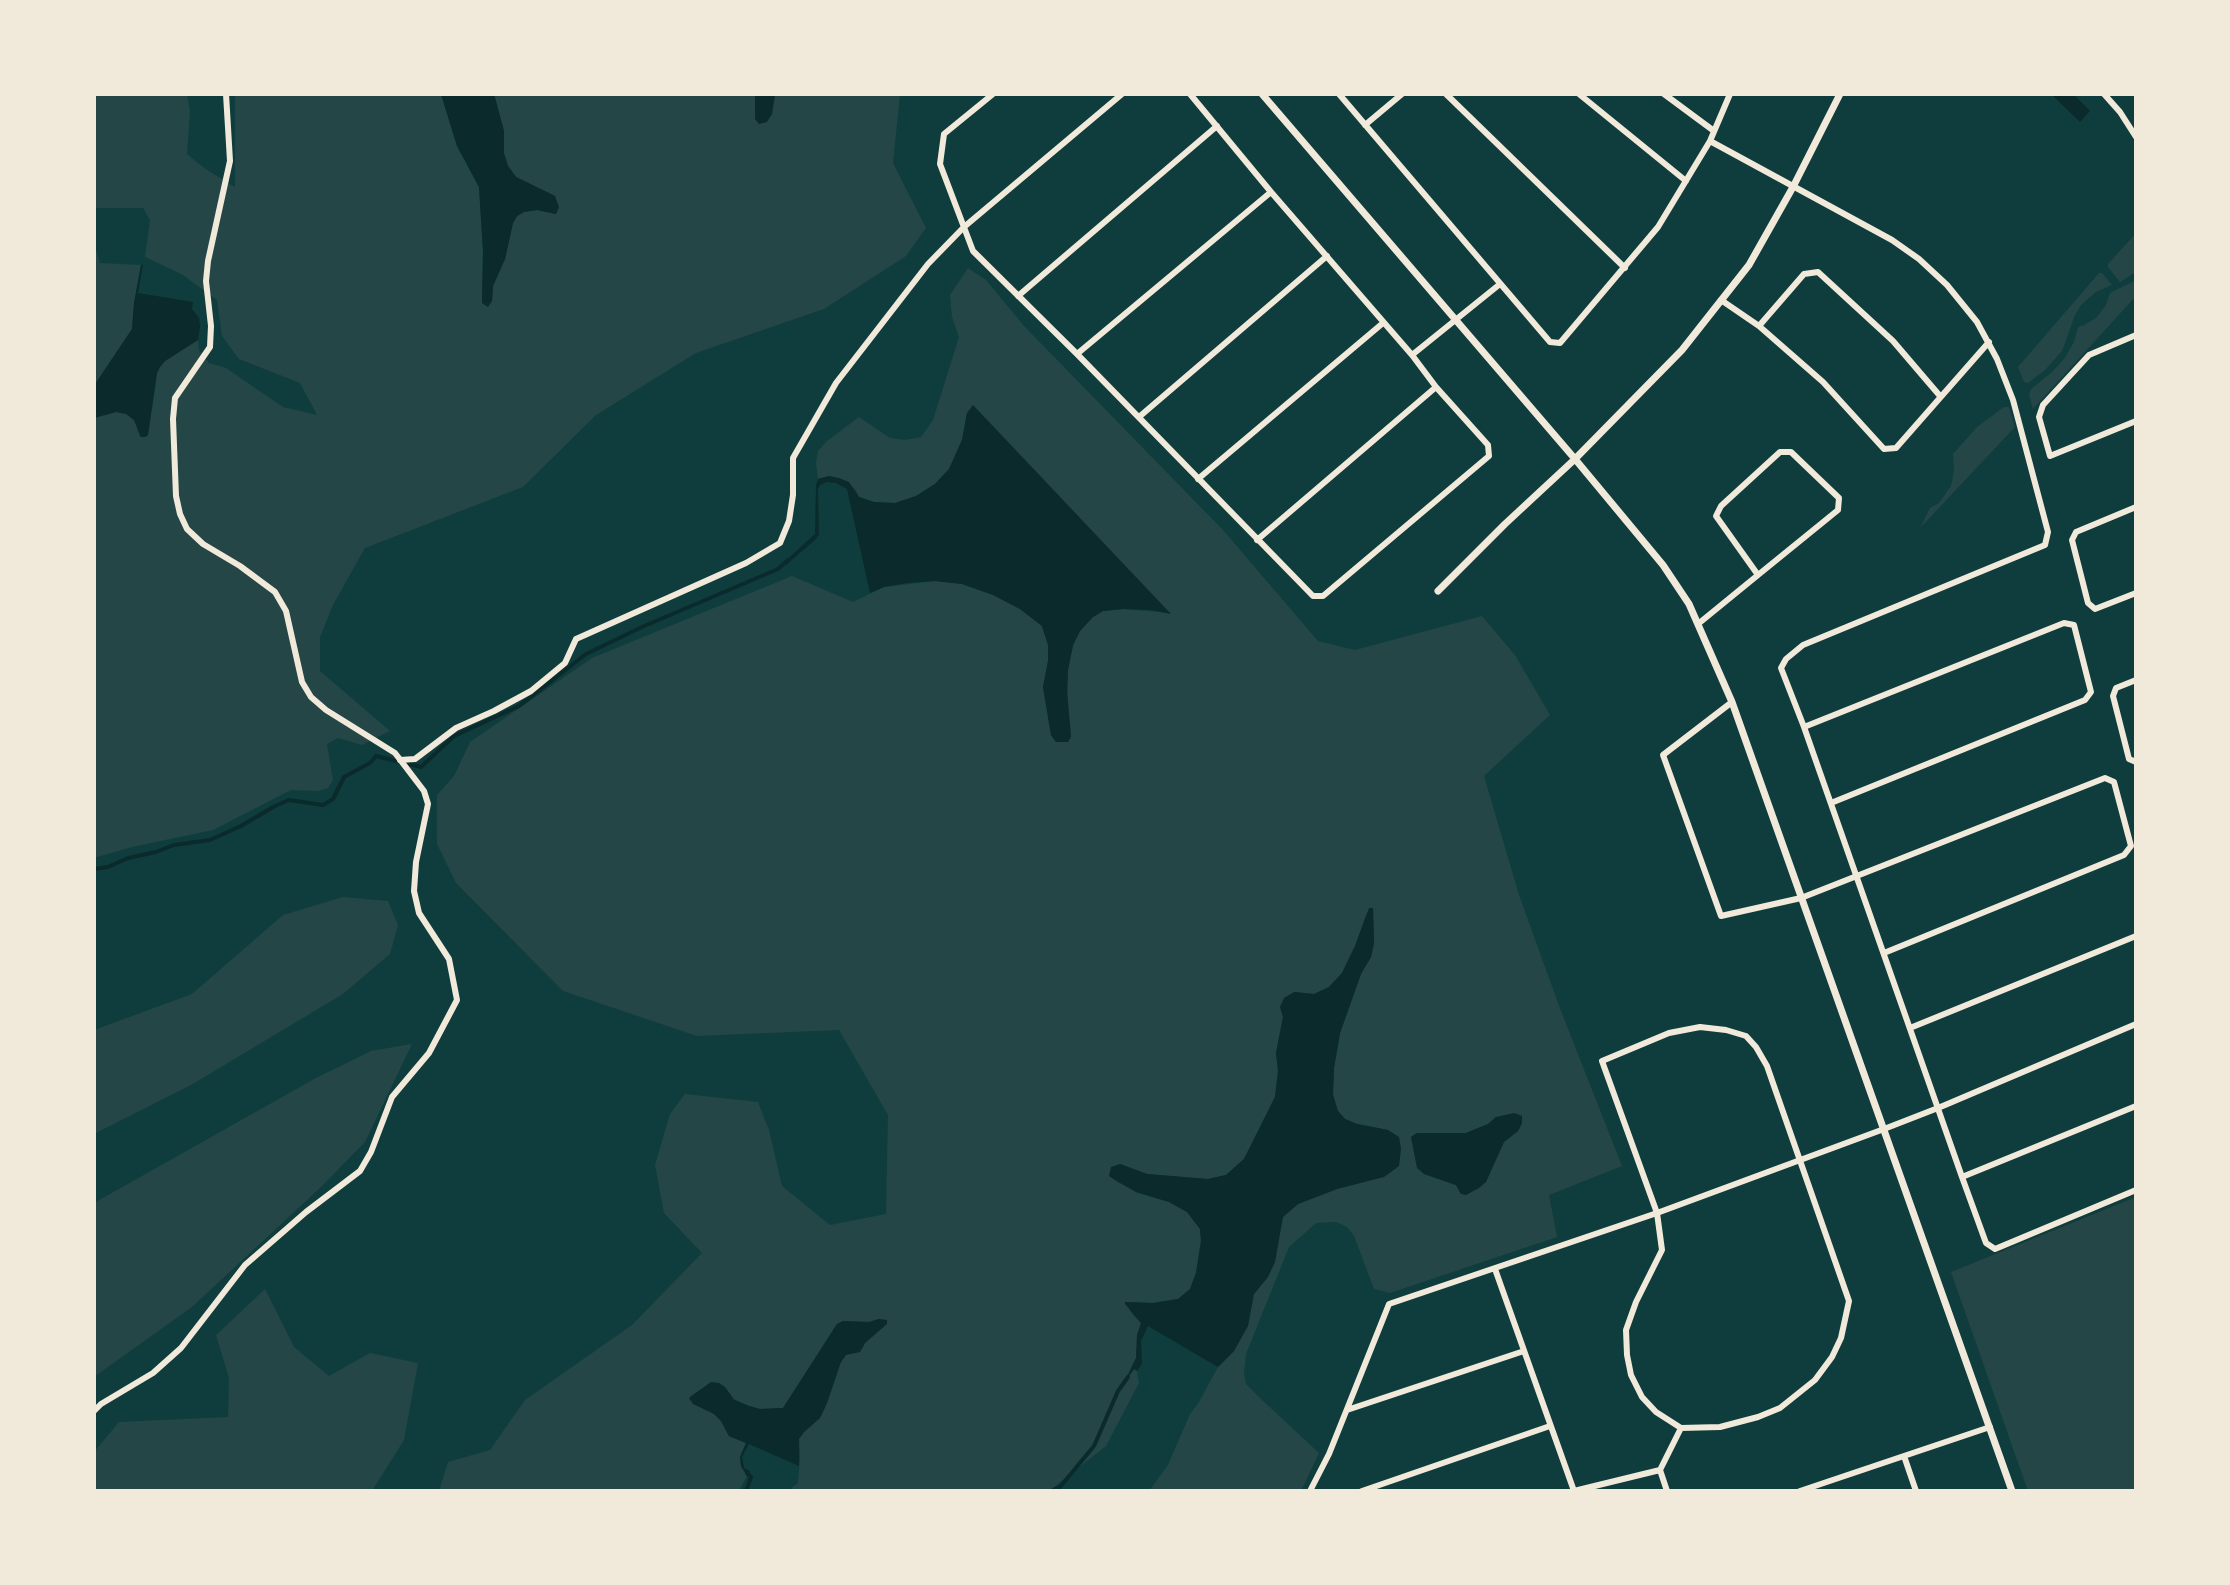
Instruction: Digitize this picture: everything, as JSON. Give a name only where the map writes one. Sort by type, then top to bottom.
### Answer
[{"type":"street","points":[[94,1411],[153,1373],[181,1348],[245,1265],[306,1212],[360,1171],[371,1152],[392,1097],[429,1053],[457,1000],[449,959],[419,913],[414,891],[416,862],[428,804],[424,791],[395,753],[326,710],[311,697],[302,682],[286,611],[275,592],[203,544],[187,529],[180,514],[176,496],[175,398],[210,347],[206,281],[208,261],[230,161],[226,94]]},
{"type":"street","points":[[993,94],[944,134],[940,164],[973,251],[1313,596],[1323,596],[1489,456],[1488,445],[1190,94]]},
{"type":"street","points":[[400,760],[415,759],[456,728],[531,691],[565,663],[576,639],[746,563],[780,543],[789,521],[793,495],[793,458],[836,383],[928,264],[964,227],[1122,94]]},
{"type":"street","points":[[1262,94],[1575,459],[1663,565],[1689,604],[1732,702],[2012,1491]]},
{"type":"street","points":[[1339,94],[1550,342],[1560,343],[1658,227],[1710,141],[1730,94]]},
{"type":"street","points":[[1365,125],[1402,94]]},
{"type":"street","points":[[1446,94],[1625,268]]},
{"type":"street","points":[[1579,94],[1686,181]]},
{"type":"street","points":[[1664,94],[1714,131]]},
{"type":"street","points":[[1438,591],[1682,350],[1749,265],[1840,94]]},
{"type":"street","points":[[2104,94],[2136,137]]},
{"type":"street","points":[[1018,296],[1217,126]]},
{"type":"street","points":[[1710,141],[1892,240],[1919,259],[1947,285],[1977,322],[1989,342],[2013,400],[2048,532],[2045,545],[1803,645],[1786,659],[1781,668],[1986,1243],[1995,1249],[2136,1190]]},
{"type":"street","points":[[1077,354],[1271,192]]},
{"type":"street","points":[[1139,417],[1327,256]]},
{"type":"street","points":[[1759,326],[1804,274],[1818,272],[1893,341],[1940,396]]},
{"type":"street","points":[[1412,355],[1500,284]]},
{"type":"street","points":[[1721,300],[1759,326],[1823,382],[1884,449],[1896,448],[1989,342]]},
{"type":"street","points":[[1198,479],[1383,323]]},
{"type":"street","points":[[2136,335],[2089,355],[2043,405],[2039,417],[2050,456],[2136,421]]},
{"type":"street","points":[[1257,540],[1436,387]]},
{"type":"street","points":[[1698,624],[1838,510],[1839,498],[1791,452],[1780,452],[1721,506],[1716,516],[1758,575]]},
{"type":"street","points":[[2136,507],[2076,532],[2072,540],[2088,603],[2095,609],[2136,593]]},
{"type":"street","points":[[1804,727],[2064,623],[2074,625],[2091,692],[2085,700],[1831,803]]},
{"type":"street","points":[[2136,680],[2116,688],[2113,696],[2129,759],[2136,762]]},
{"type":"street","points":[[1732,702],[1663,755],[1721,916],[1801,898],[2105,778],[2114,782],[2131,846],[2124,855],[1884,953]]},
{"type":"street","points":[[1910,1028],[2136,936]]},
{"type":"street","points":[[1310,1491],[1329,1454],[1389,1304],[1657,1213],[1884,1129],[2136,1024]]},
{"type":"street","points":[[1700,1027],[1746,1036],[1767,1066],[1801,1160],[1849,1301],[1841,1338],[1815,1380],[1780,1408],[1720,1427],[1681,1428],[1656,1412],[1642,1397],[1631,1375],[1626,1330],[1662,1250],[1657,1213],[1602,1061],[1669,1033],[1700,1027]]},
{"type":"street","points":[[1962,1177],[2136,1106]]},
{"type":"street","points":[[1495,1269],[1574,1491],[1660,1470]]},
{"type":"street","points":[[1347,1410],[1524,1351]]},
{"type":"street","points":[[1362,1491],[1550,1426]]},
{"type":"street","points":[[1800,1491],[1990,1427]]},
{"type":"street","points":[[1667,1491],[1660,1470],[1681,1428]]},
{"type":"street","points":[[1904,1456],[1916,1491]]},
{"type":"street","points":[[1830,1481],[1833,1491]]},
{"type":"shaded area","points":[[94,94],[187,94],[190,111],[187,154],[235,187],[235,94],[441,94],[457,146],[479,187],[482,302],[492,301],[493,286],[505,259],[517,216],[537,210],[555,214],[555,196],[516,177],[508,166],[504,154],[504,131],[494,94],[755,94],[755,119],[772,114],[775,94],[900,94],[893,163],[926,228],[906,256],[824,309],[696,353],[596,415],[523,487],[365,548],[333,605],[320,637],[320,671],[390,731],[362,745],[338,738],[327,744],[333,780],[328,788],[318,791],[291,790],[213,830],[94,858],[94,418],[116,412],[127,414],[134,420],[140,437],[148,435],[160,367],[198,340],[199,350],[209,363],[226,368],[283,407],[317,415],[300,383],[239,359],[222,336],[217,300],[183,275],[145,257],[150,220],[143,208],[94,208]]},
{"type":"shaded area","points":[[441,94],[494,94],[504,131],[504,153],[508,166],[516,177],[555,196],[559,207],[556,214],[537,210],[517,216],[488,307],[482,303],[479,187],[457,146]]},
{"type":"shaded area","points":[[755,94],[775,94],[772,114],[767,122],[759,124],[755,119]]},
{"type":"shaded area","points":[[2051,94],[2073,94],[2090,111],[2080,122]]},
{"type":"shaded area","points":[[2136,233],[2136,272],[2120,282],[2108,264]]},
{"type":"shaded area","points":[[94,243],[100,263],[141,265],[132,329],[94,388]]},
{"type":"shaded area","points":[[141,265],[138,293],[193,302],[192,309],[199,318],[200,326],[198,340],[165,361],[157,373],[148,435],[145,437],[141,437],[134,420],[126,414],[116,412],[94,418],[95,384],[132,329]]},
{"type":"shaded area","points":[[968,268],[986,280],[1024,326],[1223,530],[1318,641],[1355,650],[1482,616],[1515,655],[1550,715],[1484,776],[1519,895],[1622,1166],[1549,1195],[1557,1237],[1390,1293],[1374,1289],[1354,1236],[1347,1227],[1336,1222],[1316,1223],[1289,1247],[1246,1354],[1244,1374],[1246,1384],[1319,1453],[1301,1491],[1149,1491],[1168,1465],[1190,1414],[1218,1367],[1234,1351],[1254,1294],[1267,1277],[1283,1217],[1298,1204],[1337,1189],[1388,1130],[1345,1119],[1338,1112],[1333,1095],[1340,1033],[1374,943],[1373,908],[1366,915],[1342,973],[1329,987],[1314,994],[1294,992],[1280,1007],[1283,1017],[1276,1053],[1278,1071],[1275,1097],[1244,1159],[1226,1175],[1208,1179],[1147,1174],[1120,1164],[1136,1192],[1169,1202],[1187,1212],[1200,1229],[1196,1273],[1190,1289],[1178,1299],[1153,1303],[1125,1302],[1141,1323],[1136,1358],[1126,1377],[1134,1369],[1139,1383],[1106,1446],[1049,1491],[788,1491],[798,1483],[799,1439],[820,1418],[840,1362],[846,1355],[862,1349],[886,1324],[879,1319],[837,1324],[783,1408],[749,1406],[734,1399],[725,1387],[711,1383],[692,1395],[689,1399],[714,1414],[729,1436],[746,1443],[740,1457],[747,1476],[739,1491],[439,1491],[448,1462],[490,1450],[525,1400],[632,1325],[702,1253],[664,1213],[655,1165],[670,1114],[685,1094],[758,1102],[769,1130],[782,1186],[830,1225],[886,1214],[888,1115],[839,1030],[697,1036],[563,991],[456,883],[437,844],[437,795],[454,776],[470,742],[592,658],[792,576],[853,602],[884,587],[935,581],[962,584],[1020,609],[1042,626],[1048,645],[1043,687],[1051,735],[1056,742],[1071,730],[1067,709],[1068,670],[1073,645],[1080,631],[1103,611],[1123,609],[1170,613],[967,413],[962,440],[949,469],[935,484],[916,496],[895,503],[874,502],[859,497],[855,489],[829,476],[818,479],[818,451],[859,417],[890,438],[905,440],[921,437],[933,420],[959,337],[952,317],[950,295]],"holes":[[[1496,1117],[1522,1123],[1461,1194],[1456,1185],[1424,1174],[1411,1137],[1417,1133],[1466,1133],[1488,1124]]]},
{"type":"shaded area","points":[[2099,273],[2112,285],[2096,292],[2081,305],[2062,351],[2045,370],[2028,383],[2024,382],[2018,367]]},
{"type":"shaded area","points":[[2136,280],[2136,296],[2033,409],[2029,395],[2031,389],[2064,359],[2078,327],[2096,318],[2110,293]]},
{"type":"shaded area","points":[[973,405],[1171,614],[1151,610],[1103,611],[1080,631],[1073,645],[1068,670],[1071,737],[1068,742],[1056,742],[1051,735],[1043,687],[1048,645],[1042,626],[1020,609],[962,584],[935,581],[907,583],[870,593],[847,489],[836,483],[820,485],[819,534],[786,565],[783,563],[815,534],[818,479],[829,476],[849,482],[859,497],[874,502],[895,503],[916,496],[935,484],[949,469],[962,440],[967,413]]},
{"type":"shaded area","points":[[2004,407],[2009,407],[2015,427],[1920,528],[1930,508],[1939,503],[1951,486],[1953,454],[1977,427]]},
{"type":"shaded area","points":[[343,897],[388,901],[398,925],[390,954],[343,994],[191,1085],[94,1134],[94,1030],[192,994],[283,915]]},
{"type":"shaded area","points":[[1369,908],[1373,908],[1374,943],[1340,1033],[1333,1095],[1338,1111],[1345,1119],[1388,1130],[1399,1137],[1399,1166],[1384,1177],[1337,1189],[1298,1204],[1283,1217],[1275,1262],[1254,1294],[1248,1326],[1234,1351],[1218,1367],[1148,1326],[1141,1341],[1142,1364],[1126,1380],[1136,1358],[1141,1323],[1125,1302],[1153,1303],[1178,1299],[1190,1289],[1201,1241],[1200,1229],[1187,1212],[1118,1182],[1109,1176],[1111,1167],[1120,1164],[1147,1174],[1208,1179],[1226,1175],[1244,1159],[1275,1097],[1278,1071],[1276,1053],[1283,1017],[1280,1007],[1284,998],[1294,992],[1314,994],[1329,987],[1342,973]]},
{"type":"shaded area","points":[[412,1044],[365,1142],[192,1307],[94,1377],[94,1203],[316,1078],[371,1051]]},
{"type":"shaded area","points":[[1514,1113],[1522,1116],[1522,1123],[1518,1131],[1504,1142],[1486,1182],[1479,1188],[1466,1195],[1461,1194],[1456,1185],[1424,1174],[1417,1168],[1411,1137],[1417,1133],[1466,1133],[1488,1124],[1496,1117]]},
{"type":"shaded area","points":[[2136,1197],[2136,1491],[2028,1491],[1951,1272]]},
{"type":"shaded area","points":[[265,1289],[294,1347],[329,1376],[370,1353],[418,1363],[404,1440],[372,1491],[94,1491],[94,1452],[119,1422],[228,1417],[229,1378],[216,1335]]},
{"type":"shaded area","points":[[887,1320],[887,1324],[865,1343],[860,1352],[846,1355],[820,1418],[799,1439],[799,1466],[749,1444],[742,1457],[744,1468],[750,1471],[747,1476],[741,1466],[740,1457],[746,1443],[729,1436],[714,1414],[693,1404],[689,1398],[711,1382],[719,1383],[734,1400],[749,1406],[783,1408],[837,1324]]},
{"type":"waterway","points":[[94,869],[174,845],[210,840],[289,800],[323,805],[333,799],[344,777],[370,763],[376,756],[421,767],[454,736],[519,706],[586,654],[778,569],[788,560]]},
{"type":"waterway","points":[[1051,1491],[1060,1487],[1094,1446],[1118,1391],[1128,1377]]},
{"type":"waterway","points":[[746,1491],[751,1477],[747,1473]]}]
